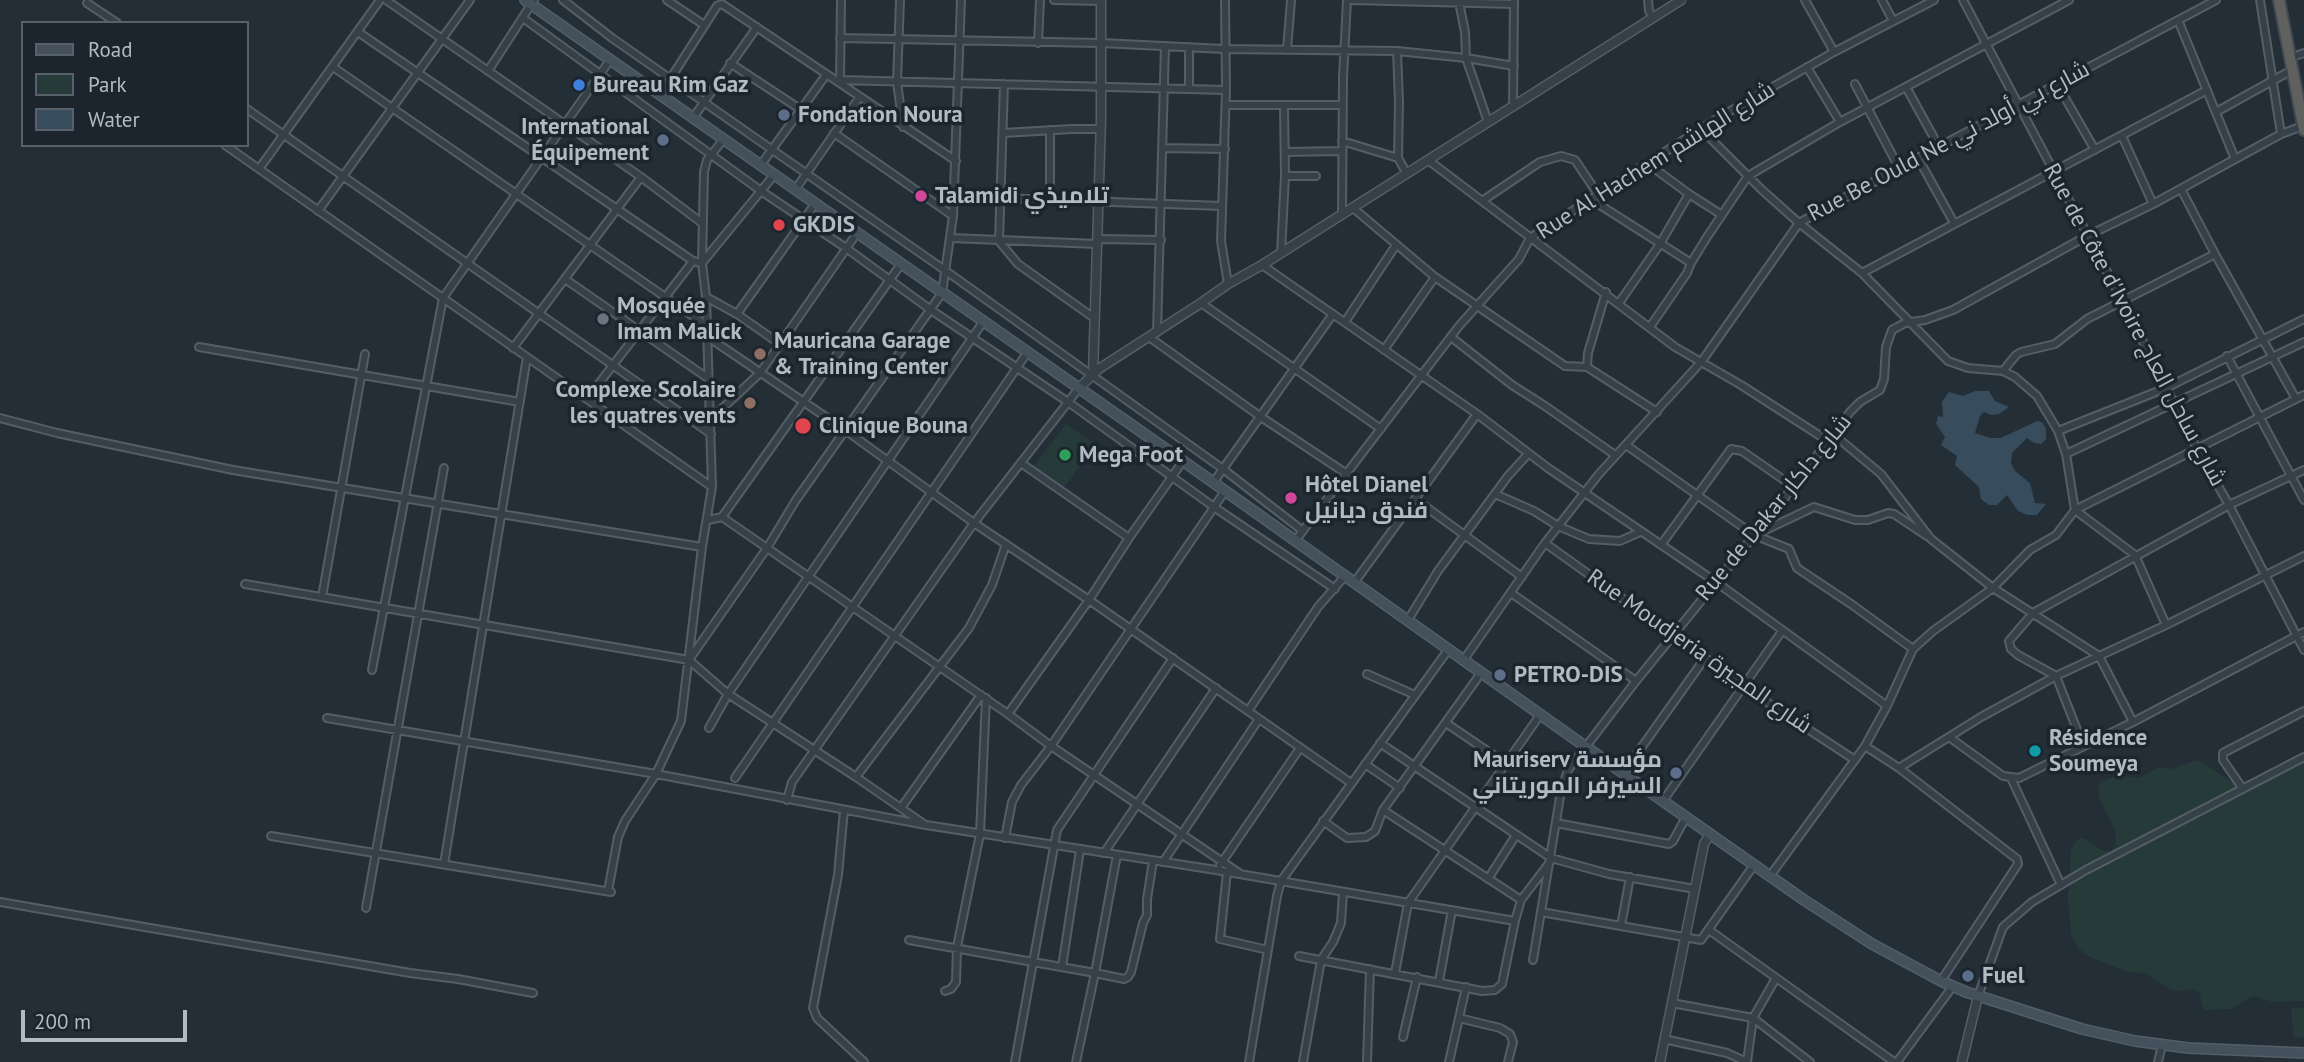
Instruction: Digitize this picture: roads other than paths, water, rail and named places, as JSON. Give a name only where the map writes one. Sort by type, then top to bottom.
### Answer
[{"type":"highway","points":[[2279,0],[2304,128]]},
{"type":"main road","points":[[530,2],[1463,661],[1754,865],[1872,944],[1953,986],[2082,1029],[2162,1045],[2237,1052],[2304,1053]]},
{"type":"street","points":[[258,169],[380,0]]},
{"type":"street","points":[[386,0],[641,177],[702,223]]},
{"type":"street","points":[[318,211],[470,0]]},
{"type":"street","points":[[564,0],[612,38],[1092,374],[1303,531]]},
{"type":"street","points":[[667,0],[704,25]]},
{"type":"street","points":[[839,82],[841,0]]},
{"type":"street","points":[[900,0],[897,82],[903,127]]},
{"type":"street","points":[[689,660],[767,548],[796,500],[942,293],[953,216],[961,0]]},
{"type":"street","points":[[1038,43],[1040,0]]},
{"type":"street","points":[[1057,0],[1101,1],[1092,374]]},
{"type":"street","points":[[1225,0],[1226,105],[1221,241],[1228,284]]},
{"type":"street","points":[[1287,50],[1290,0]]},
{"type":"street","points":[[1342,215],[1344,52],[1349,0],[1514,2],[1513,106]]},
{"type":"street","points":[[1648,0],[1653,18]]},
{"type":"street","points":[[788,800],[792,782],[974,523],[1092,374],[1228,284],[1681,0]]},
{"type":"street","points":[[1805,0],[1834,52]]},
{"type":"street","points":[[1882,0],[1893,21]]},
{"type":"street","name":"Rue Al Hachem شارع الهاشم","points":[[1295,541],[1451,337],[1519,259],[1530,239],[1701,129],[1834,52],[1934,0]]},
{"type":"street","name":"Rue de Côte d'Ivoire شارع ساحل العاج","points":[[1963,0],[2304,650]]},
{"type":"street","points":[[1650,327],[1748,176],[1840,122],[2069,0]]},
{"type":"street","name":"Rue Be Ould Ne شارع بي أولد ني","points":[[1463,661],[1584,492],[1702,361],[1799,223],[2216,0]]},
{"type":"street","points":[[2260,0],[2281,134]]},
{"type":"street","points":[[488,71],[523,18],[530,2]]},
{"type":"street","points":[[1460,2],[1466,58],[1488,122]]},
{"type":"street","points":[[87,3],[114,21]]},
{"type":"street","points":[[660,95],[704,25],[717,6],[722,4],[956,161]]},
{"type":"street","points":[[523,18],[761,191],[1068,402],[1214,508],[1335,589]]},
{"type":"street","points":[[2178,20],[2235,159]]},
{"type":"street","points":[[693,118],[757,27]]},
{"type":"street","points":[[358,32],[692,261],[702,263]]},
{"type":"street","points":[[840,38],[1101,43],[1344,52],[1396,51],[1514,66]]},
{"type":"street","points":[[1153,334],[1161,240],[1165,46]]},
{"type":"street","points":[[1189,47],[1189,89]]},
{"type":"street","points":[[1396,51],[1398,158],[1406,174]]},
{"type":"street","points":[[2216,112],[2274,79],[2304,52]]},
{"type":"street","points":[[372,670],[443,298],[610,60]]},
{"type":"street","points":[[730,63],[800,109]]},
{"type":"street","points":[[333,66],[707,326]]},
{"type":"street","points":[[1807,67],[1840,122]]},
{"type":"street","points":[[760,166],[826,75]]},
{"type":"street","points":[[839,82],[1226,90]]},
{"type":"street","points":[[1855,83],[1899,168]]},
{"type":"street","points":[[1004,84],[999,242],[1018,264],[1094,318]]},
{"type":"street","points":[[2057,84],[2095,150]]},
{"type":"street","points":[[1906,88],[1939,147]]},
{"type":"street","points":[[1862,272],[2207,90]]},
{"type":"street","points":[[795,190],[859,98]]},
{"type":"street","points":[[1226,105],[1343,105]]},
{"type":"street","points":[[1281,253],[1285,176],[1284,106]]},
{"type":"street","points":[[248,110],[712,433]]},
{"type":"street","name":"Rue de Dakar شارع داكار","points":[[1533,960],[1565,777],[1572,764],[1831,437],[1860,402],[1880,390],[1884,379],[1886,347],[1892,330],[1905,323],[1953,310],[2281,134],[2304,128]]},
{"type":"street","points":[[1003,134],[1100,129]]},
{"type":"street","points":[[1701,129],[1799,223],[1862,272],[1948,361],[1968,368],[2003,371],[2015,377],[2037,396],[2058,432],[2066,454],[2075,510],[2135,555],[2166,625]]},
{"type":"street","points":[[1050,130],[1050,198]]},
{"type":"street","points":[[834,134],[953,216]]},
{"type":"street","points":[[2122,136],[2153,204]]},
{"type":"street","points":[[271,836],[610,891],[618,837],[625,821],[656,774],[681,721],[712,487],[708,337],[702,263],[704,172],[711,155],[723,140]]},
{"type":"street","points":[[1342,141],[1398,158]]},
{"type":"street","points":[[228,147],[712,487]]},
{"type":"street","points":[[1162,148],[1225,149]]},
{"type":"street","points":[[1285,152],[1342,151]]},
{"type":"street","points":[[1482,201],[1540,162],[1561,156],[1575,160],[1595,198],[1690,263]]},
{"type":"street","points":[[1917,158],[1954,223]]},
{"type":"street","points":[[1428,160],[1675,346],[1831,437],[1881,474],[1931,539]]},
{"type":"street","points":[[1647,163],[1722,215]]},
{"type":"street","points":[[702,263],[774,175]]},
{"type":"street","points":[[1285,176],[1316,176]]},
{"type":"street","points":[[513,348],[641,177]]},
{"type":"street","points":[[2181,189],[2296,399]]},
{"type":"street","points":[[1619,303],[1660,244],[1689,194]]},
{"type":"street","points":[[1001,198],[1222,206]]},
{"type":"street","points":[[737,314],[815,204]]},
{"type":"street","points":[[1353,208],[1477,307],[1565,366],[1587,367],[1657,412]]},
{"type":"street","points":[[711,419],[760,373],[857,233]]},
{"type":"street","points":[[951,238],[999,242],[1161,240]]},
{"type":"street","points":[[1345,322],[1396,245]]},
{"type":"street","points":[[2003,371],[2015,355],[2060,342],[2087,319],[2215,254]]},
{"type":"street","points":[[587,399],[692,261]]},
{"type":"street","points":[[708,520],[722,517],[901,264]]},
{"type":"street","points":[[1262,265],[1477,414],[1528,454],[1716,582],[1887,706]]},
{"type":"street","points":[[1384,350],[1435,276]]},
{"type":"street","points":[[565,279],[709,379]]},
{"type":"street","points":[[1587,367],[1588,353],[1606,292]]},
{"type":"street","points":[[706,297],[737,314],[780,344]]},
{"type":"street","points":[[1201,303],[1381,429]]},
{"type":"street","points":[[1213,483],[1333,314]]},
{"type":"street","points":[[2058,432],[2166,387],[2304,319]]},
{"type":"street","points":[[709,729],[727,694],[983,322]]},
{"type":"street","points":[[1153,334],[1261,416],[1347,474]]},
{"type":"street","points":[[708,337],[845,430],[931,494],[1131,628],[1350,783]]},
{"type":"street","points":[[1451,337],[1512,385],[1615,455]]},
{"type":"street","points":[[2066,454],[2304,342]]},
{"type":"street","points":[[199,347],[520,402]]},
{"type":"street","points":[[735,778],[1027,353]]},
{"type":"street","points":[[322,597],[366,354]]},
{"type":"street","points":[[2227,356],[2304,500]]},
{"type":"street","points":[[444,864],[527,357]]},
{"type":"street","points":[[1770,876],[1865,746],[1913,649],[1933,631],[1993,588],[2030,550],[2061,530],[2075,510],[2304,395]]},
{"type":"street","points":[[1354,583],[1477,414]]},
{"type":"street","points":[[0,418],[57,433],[233,470],[702,547]]},
{"type":"street","points":[[1626,445],[1754,535],[1789,549],[1797,568],[1913,649]]},
{"type":"street","points":[[1661,545],[1731,449],[1742,451],[1794,486]]},
{"type":"street","points":[[1408,620],[1438,571],[1528,454]]},
{"type":"street","points":[[1008,713],[1183,461]]},
{"type":"street","points":[[1021,463],[1129,538]]},
{"type":"street","points":[[366,908],[444,468]]},
{"type":"street","points":[[2083,745],[2056,676],[2018,655],[2009,646],[2009,641],[2033,613],[2229,505],[2304,470]]},
{"type":"street","points":[[1005,838],[1016,794],[1225,491]]},
{"type":"street","points":[[1495,494],[1589,539],[1620,541],[1640,532]]},
{"type":"street","points":[[1415,499],[1522,577]]},
{"type":"street","points":[[1754,535],[1814,508],[1855,520],[1894,514],[1931,539],[1993,588],[2099,656],[2133,722]]},
{"type":"street","points":[[722,517],[1008,713],[1051,746],[1241,874]]},
{"type":"street","name":"Rue Moudjeria شارع المجيرة","points":[[1545,543],[1743,685],[1855,760]]},
{"type":"street","points":[[856,777],[969,628],[992,585],[1006,544]]},
{"type":"street","points":[[1899,768],[2056,676],[2304,556]]},
{"type":"street","points":[[1248,711],[1318,607],[1345,576]]},
{"type":"street","points":[[245,584],[689,660],[727,694],[926,825]]},
{"type":"street","points":[[1511,593],[1636,681]]},
{"type":"street","points":[[1663,801],[1782,631]]},
{"type":"street","points":[[1949,737],[2003,776],[2019,778],[2133,722],[2304,632]]},
{"type":"street","points":[[1249,1062],[1281,881],[1448,650]]},
{"type":"street","points":[[1015,1062],[1057,830],[1173,658]]},
{"type":"street","points":[[1623,772],[1705,658]]},
{"type":"street","points":[[1323,821],[1347,838],[1366,837],[1375,831],[1383,810],[1481,673]]},
{"type":"street","points":[[1367,674],[1415,695]]},
{"type":"street","points":[[1104,853],[1216,688]]},
{"type":"street","points":[[901,808],[983,696]]},
{"type":"street","points":[[945,991],[951,989],[956,982],[957,947],[980,834],[983,696]]},
{"type":"street","points":[[2243,789],[2223,760],[2223,753],[2304,711]]},
{"type":"street","points":[[1395,973],[1408,903],[1540,715]]},
{"type":"street","points":[[327,718],[656,774],[926,825],[1241,874],[1516,921]]},
{"type":"street","points":[[1163,862],[1259,719]]},
{"type":"street","points":[[1446,723],[1506,763]]},
{"type":"street","points":[[1380,743],[1550,860],[1695,889]]},
{"type":"street","points":[[1865,746],[1899,768],[2018,861],[1941,981]]},
{"type":"street","points":[[1216,870],[1300,748]]},
{"type":"street","points":[[1962,1062],[1978,996],[2003,927],[2032,902],[2061,885],[2304,757]]},
{"type":"street","points":[[1365,764],[1400,788]]},
{"type":"street","points":[[2011,778],[2061,885]]},
{"type":"street","points":[[844,810],[838,875],[813,1008],[817,1018],[864,1062]]},
{"type":"street","points":[[1383,810],[1521,900]]},
{"type":"street","points":[[1556,823],[1669,844],[1686,817]]},
{"type":"street","points":[[1660,1062],[1704,844],[1710,834]]},
{"type":"street","points":[[1488,879],[1516,835]]},
{"type":"street","points":[[1062,967],[1080,849]]},
{"type":"street","points":[[1076,1062],[1117,855]]},
{"type":"street","points":[[909,940],[1124,979],[1131,972],[1147,915],[1153,860]]},
{"type":"street","points":[[1299,956],[1482,991],[1495,990],[1502,984],[1521,900],[1550,860]]},
{"type":"street","points":[[1541,912],[1701,940],[1754,865]]},
{"type":"street","points":[[1227,872],[1220,939],[1268,950]]},
{"type":"street","points":[[1620,926],[1630,877]]},
{"type":"street","points":[[1303,1062],[1321,960],[1334,942],[1340,923],[1343,892]]},
{"type":"street","points":[[0,902],[533,993]]},
{"type":"street","points":[[1439,981],[1451,910]]},
{"type":"street","points":[[1709,930],[1895,1062],[1953,986]]},
{"type":"street","points":[[1367,1062],[1370,969]]},
{"type":"street","points":[[1403,1037],[1417,977]]},
{"type":"street","points":[[1664,1039],[1727,1053],[1747,1062],[1752,1018],[1776,978]]},
{"type":"street","points":[[1449,1062],[1466,987]]},
{"type":"street","points":[[1672,1003],[1752,1018],[1810,1062]]},
{"type":"street","points":[[1459,1018],[1500,1028],[1510,1034],[1513,1042],[1508,1062]]},
{"type":"street","points":[[2158,1062],[2162,1045]]},
{"type":"water","points":[[1975,391],[1989,391],[1995,401],[2009,407],[1999,414],[1984,412],[1980,416],[1975,433],[2001,438],[2037,421],[2043,423],[2046,429],[2046,439],[2041,444],[2027,438],[2012,453],[2011,463],[2015,471],[2030,483],[2035,503],[2046,504],[2037,515],[2018,511],[2007,495],[1997,505],[1989,505],[1981,499],[1979,487],[1955,465],[1957,456],[1941,445],[1945,437],[1936,424],[1938,416],[1943,417],[1942,402],[1949,392],[1963,396]]},
{"type":"place","name":"Bureau Rim Gaz","points":[[579,85]]},
{"type":"place","name":"Fondation Noura","points":[[784,115]]},
{"type":"place","name":"International Équipement","points":[[663,140]]},
{"type":"place","name":"Talamidi تلاميذي","points":[[921,196]]},
{"type":"place","name":"GKDIS","points":[[779,225]]},
{"type":"place","name":"Mosquée Imam Malick","points":[[603,319]]},
{"type":"place","name":"Mauricana Garage & Training Center","points":[[760,354]]},
{"type":"place","name":"Complexe Scolaire les quatres vents","points":[[750,403]]},
{"type":"place","name":"Clinique Bouna","points":[[803,426]]},
{"type":"place","name":"Mega Foot","points":[[1065,455]]},
{"type":"place","name":"Hôtel Dianel فندق ديانيل","points":[[1291,498]]},
{"type":"place","name":"PETRO-DIS","points":[[1500,675]]},
{"type":"place","name":"Résidence Soumeya","points":[[2035,751]]},
{"type":"place","name":"Mauriserv مؤسسة السيرفر الموريتاني","points":[[1676,773]]},
{"type":"place","name":"Fuel","points":[[1968,976]]}]
